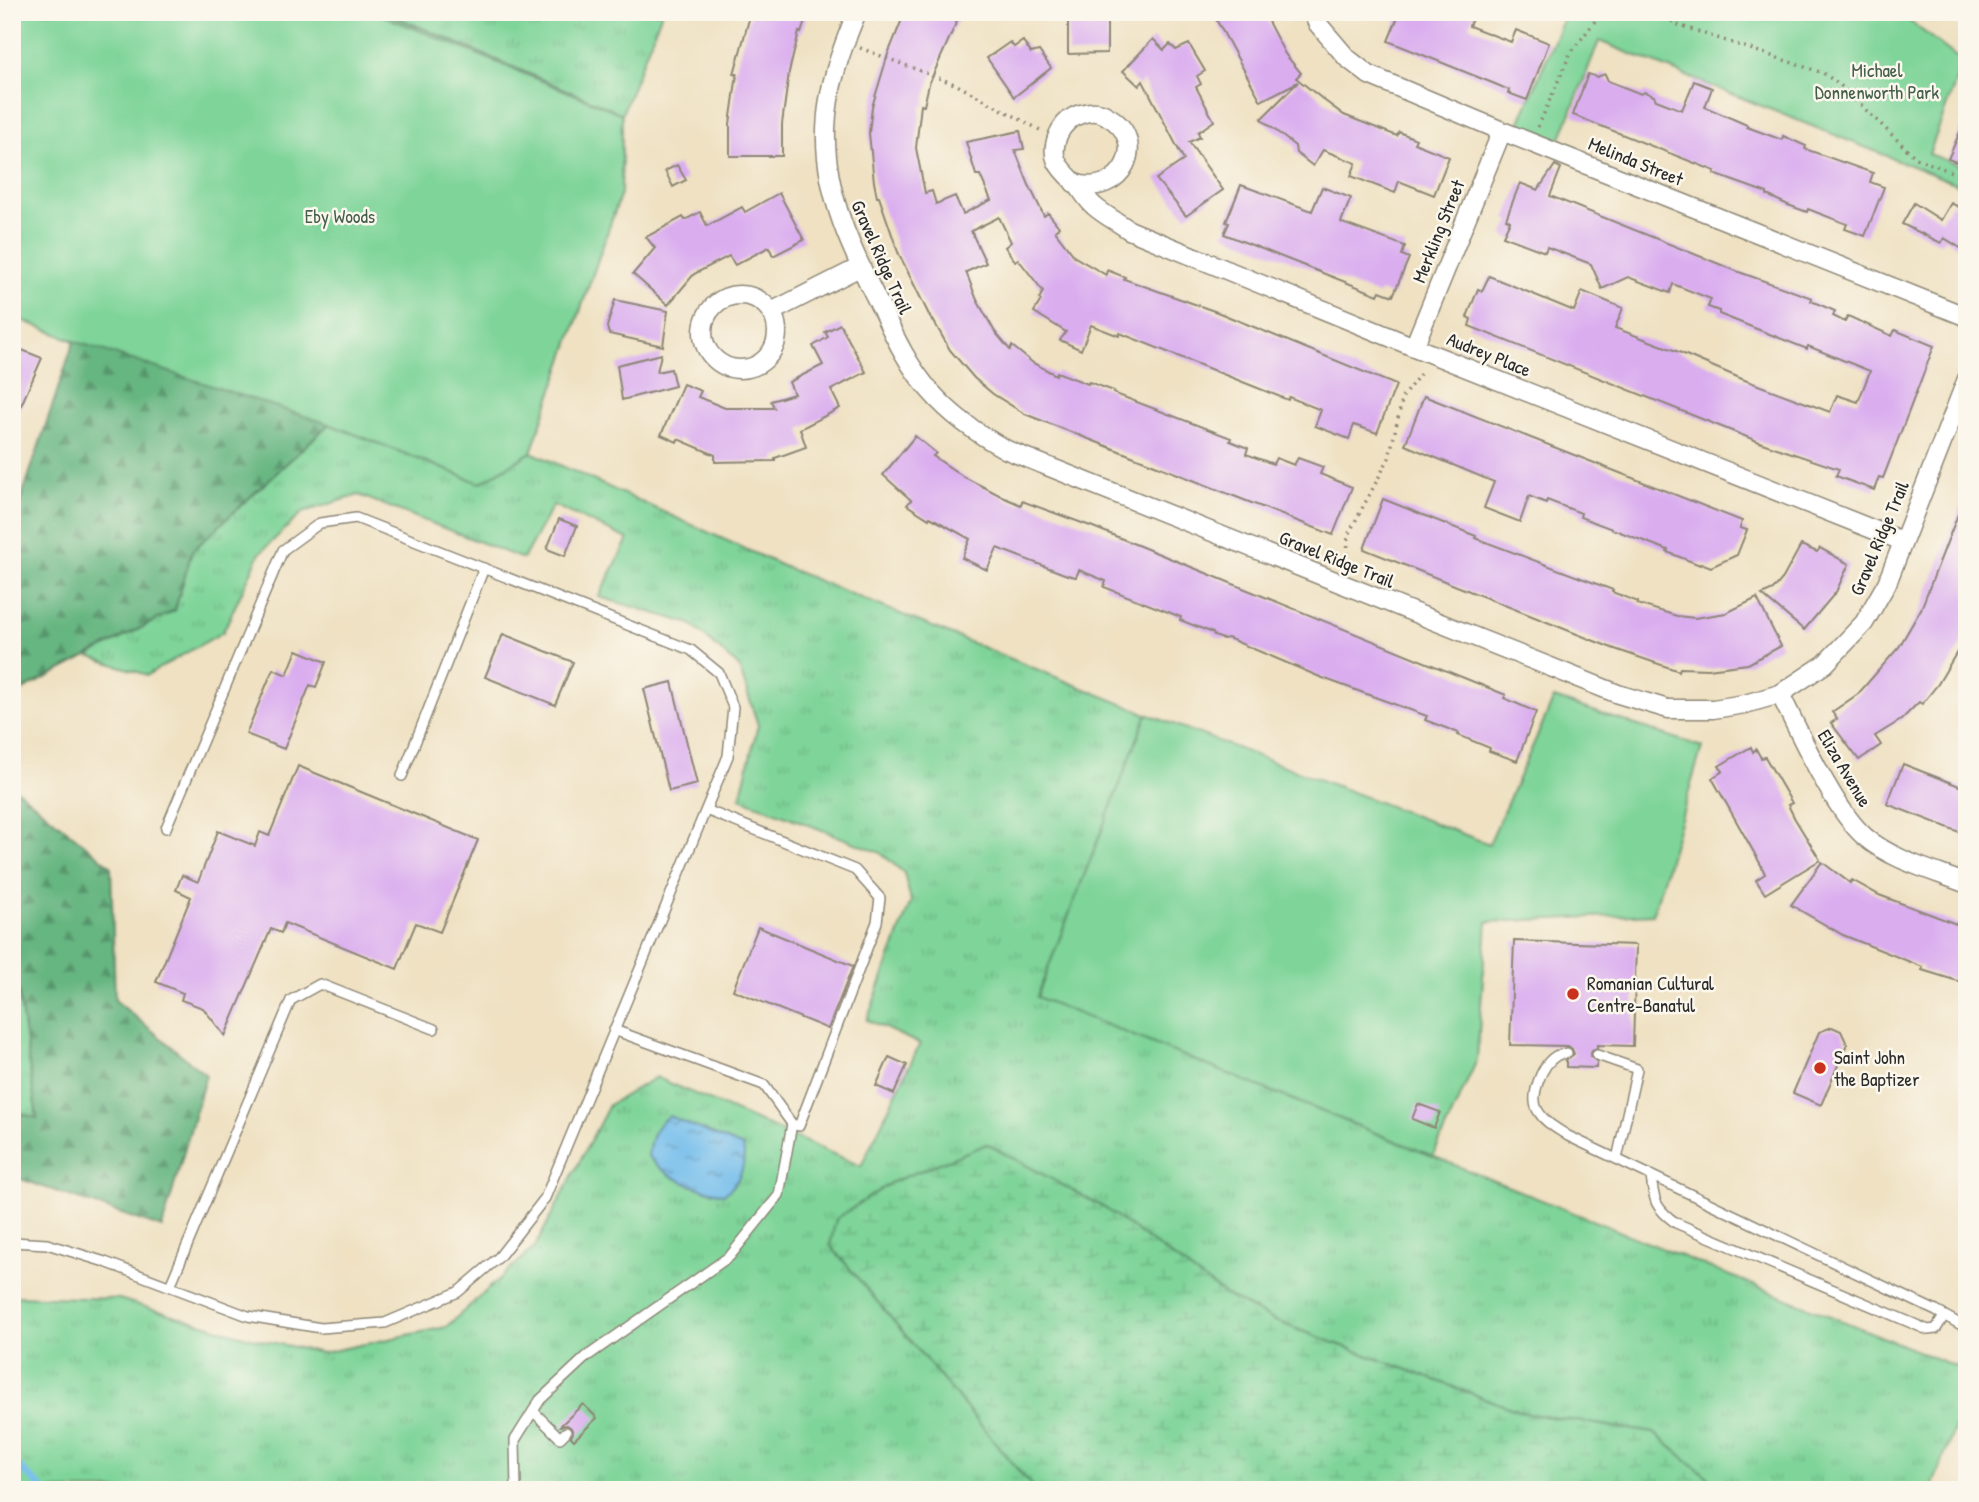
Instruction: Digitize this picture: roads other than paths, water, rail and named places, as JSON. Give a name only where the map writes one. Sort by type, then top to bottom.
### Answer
[{"type":"street","name":"Gravel Ridge Trail","points":[[857,12],[833,77],[826,128],[827,165],[837,213],[860,267],[899,346],[930,392],[983,437],[1007,450],[1618,694],[1668,709],[1702,709],[1745,704],[1780,694],[1825,664],[1864,623],[1887,583],[1967,379]]},
{"type":"street","name":"Melinda Street","points":[[1312,12],[1318,24],[1346,58],[1369,75],[1967,317]]},
{"type":"street","name":"Audrey Place","points":[[1074,183],[1098,186],[1110,181],[1122,172],[1128,160],[1129,147],[1125,132],[1118,122],[1103,113],[1090,112],[1071,118],[1062,127],[1055,142],[1057,163],[1064,174],[1094,206],[1129,230],[1414,347],[1902,541]]},
{"type":"street","name":"Merkling Street","points":[[1414,347],[1502,131]]},
{"type":"street","points":[[771,312],[860,267]]},
{"type":"street","points":[[732,296],[745,296],[762,303],[771,312],[776,324],[776,337],[774,347],[767,358],[755,366],[732,369],[711,356],[705,345],[704,321],[711,309],[721,300],[732,296]]},
{"type":"street","name":"Eliza Avenue","points":[[1780,694],[1827,784],[1863,836],[1885,850],[1967,884]]},
{"type":"lane","points":[[12,1242],[47,1244],[248,1316],[321,1328],[385,1323],[458,1292],[499,1257],[545,1198],[728,756],[733,707],[719,673],[691,650],[356,518],[320,523],[283,550],[166,828]]},
{"type":"lane","points":[[402,776],[484,568]]},
{"type":"lane","points":[[706,810],[855,870],[880,898],[877,922],[799,1126],[792,1125]]},
{"type":"lane","points":[[170,1286],[291,1000],[320,984],[434,1029]]},
{"type":"lane","points":[[516,1490],[515,1440],[540,1400],[586,1357],[730,1256],[779,1195],[792,1125],[764,1085],[614,1031]]},
{"type":"lane","points":[[1567,1053],[1556,1055],[1544,1068],[1535,1094],[1535,1109],[1545,1120],[1568,1136],[1967,1328]]},
{"type":"lane","points":[[1597,1055],[1637,1069],[1617,1159]]},
{"type":"lane","points":[[1651,1177],[1654,1201],[1662,1213],[1676,1223],[1928,1330],[1936,1329],[1944,1316]]},
{"type":"lane","points":[[533,1411],[560,1438],[566,1432]]},
{"type":"water","points":[[669,1116],[743,1147],[741,1174],[724,1194],[682,1182],[664,1171],[648,1156],[654,1133]]},
{"type":"waterway","points":[[12,1460],[44,1490]]},
{"type":"place","name":"Romanian Cultural Centre-Banatul","points":[[1573,994]]},
{"type":"place","name":"Saint John the Baptizer","points":[[1820,1068]]},
{"type":"park label","name":"Michael Donnenworth Park","points":[[1877,81]]},
{"type":"park label","name":"Eby Woods","points":[[340,216]]}]
